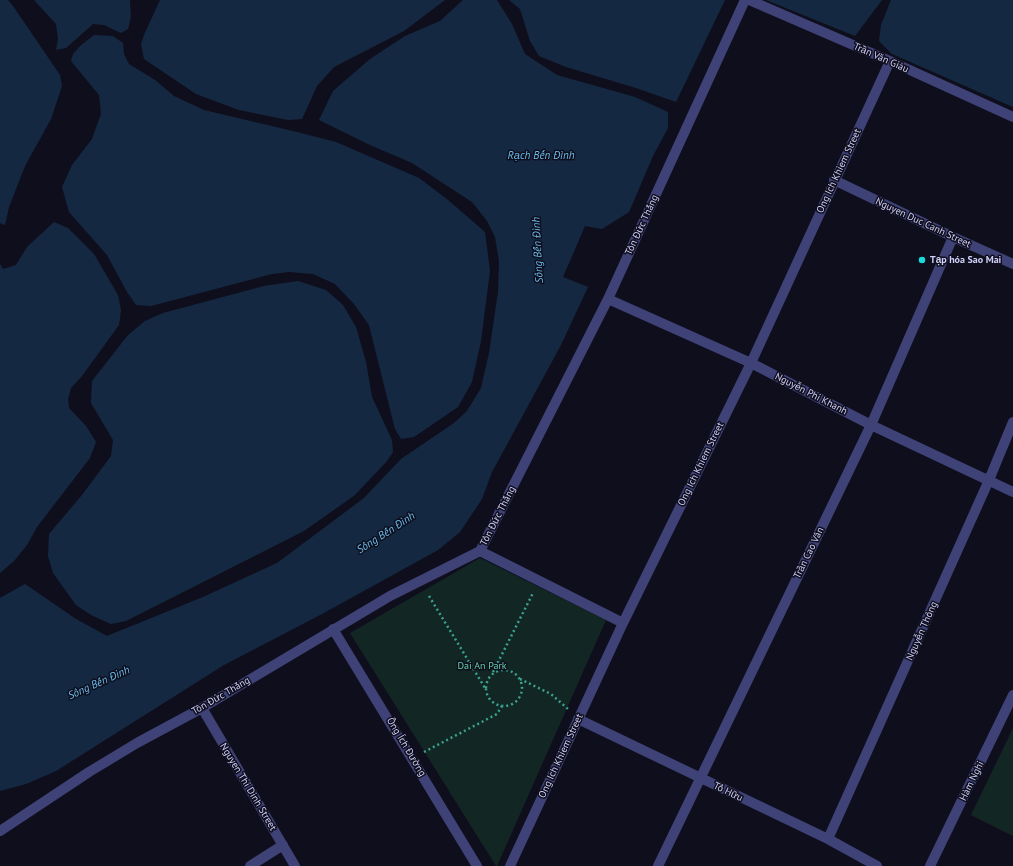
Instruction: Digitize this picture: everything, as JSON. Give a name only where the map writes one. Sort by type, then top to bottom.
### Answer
[{"type":"street","name":"Tôn Đức Thắng","points":[[0,831],[137,742],[202,708],[390,596],[480,551],[608,299],[745,0]]},
{"type":"street","name":"Trần Văn Giàu","points":[[749,0],[890,61],[1013,118]]},
{"type":"street","name":"Ong Ich Khiem Street","points":[[510,866],[623,623],[751,363],[890,61]]},
{"type":"street","name":"Nguyen Duc Canh Street","points":[[834,180],[1013,264]]},
{"type":"street","name":"Trần Cao Vân","points":[[658,866],[871,424],[953,237]]},
{"type":"street","name":"Nguyễn Phi Khanh","points":[[608,299],[751,363],[871,424],[1013,492]]},
{"type":"street","name":"Nguyễn Thông","points":[[828,839],[989,480],[1013,422]]},
{"type":"street","points":[[480,551],[623,623]]},
{"type":"street","name":"Ông Ích Đường","points":[[334,629],[477,866]]},
{"type":"street","name":"Hàm Nghi","points":[[930,866],[1013,695]]},
{"type":"street","name":"Nguyen Thi Dinh Street","points":[[202,708],[295,866]]},
{"type":"street","name":"Tố Hữu","points":[[578,719],[828,839],[877,866]]},
{"type":"street","points":[[250,866],[283,845]]},
{"type":"path","points":[[485,688],[486,681],[493,673],[540,580]]},
{"type":"path","points":[[429,596],[493,703],[502,706],[512,704],[520,697],[522,692],[520,679],[516,674],[509,670],[500,670],[493,673]]},
{"type":"path","points":[[520,679],[551,694],[578,719]]},
{"type":"path","points":[[412,758],[497,714],[502,706]]},
{"type":"green space","name":"Dai An Park","points":[[480,558],[606,620],[497,866],[350,633]]},
{"type":"green space","points":[[1013,728],[1013,836],[971,815]]},
{"type":"water","points":[[0,0],[8,0],[13,6],[60,75],[62,86],[51,119],[25,166],[9,207],[5,225],[0,223]]},
{"type":"water","points":[[34,0],[130,0],[131,17],[128,29],[121,33],[104,25],[93,24],[66,48],[56,50],[58,39],[56,24]]},
{"type":"water","points":[[160,0],[445,0],[404,31],[334,67],[317,86],[302,119],[288,120],[239,110],[196,94],[144,59],[141,44]]},
{"type":"water","name":"Rạch Bến Đình","points":[[463,0],[497,0],[512,24],[525,54],[557,75],[635,97],[668,112],[668,128],[653,156],[629,212],[602,229],[585,226],[563,277],[588,287],[561,345],[492,472],[482,499],[460,532],[438,550],[322,614],[224,665],[56,771],[26,784],[0,791],[0,598],[25,584],[76,619],[107,636],[203,597],[277,563],[364,498],[401,459],[454,423],[467,411],[481,388],[489,353],[498,292],[499,261],[495,237],[487,221],[472,202],[412,163],[370,145],[319,120],[333,91],[370,59],[405,36],[440,21]]},
{"type":"water","points":[[509,0],[725,0],[676,102],[636,88],[566,67],[539,56],[530,41],[520,9]]},
{"type":"water","points":[[766,0],[882,0],[855,36]]},
{"type":"water","points":[[891,0],[1013,0],[1013,107],[892,54],[879,41],[881,25]]},
{"type":"water","points":[[94,35],[113,36],[123,43],[124,54],[129,64],[155,80],[174,96],[204,110],[336,142],[419,178],[448,200],[485,232],[490,271],[481,341],[472,382],[458,407],[414,437],[401,439],[395,429],[369,325],[354,304],[335,284],[313,274],[289,272],[272,274],[151,306],[136,305],[127,292],[107,255],[69,212],[62,187],[72,165],[92,139],[101,114],[99,95],[71,61],[73,54],[80,46]]},
{"type":"water","points":[[54,222],[68,228],[94,254],[118,295],[121,310],[119,325],[82,376],[71,388],[68,399],[69,408],[86,426],[96,442],[90,458],[37,527],[27,545],[14,561],[0,573],[0,264],[3,269],[16,265],[27,247]]},
{"type":"water","points":[[298,281],[326,290],[343,305],[356,327],[366,362],[372,397],[392,440],[393,452],[387,461],[355,495],[304,531],[126,621],[111,624],[91,615],[76,605],[53,573],[48,556],[49,534],[82,495],[111,456],[113,440],[91,403],[92,381],[128,335],[145,321],[163,313],[264,286]]},
{"type":"place","name":"Tạp hóa Sao Mai","points":[[922,260]]},
{"type":"water label","name":"Sông Bến Đình","points":[[538,250]]},
{"type":"water label","name":"Sông Bến Đình","points":[[386,533]]},
{"type":"water label","name":"Sông Bến Đình","points":[[99,683]]}]
